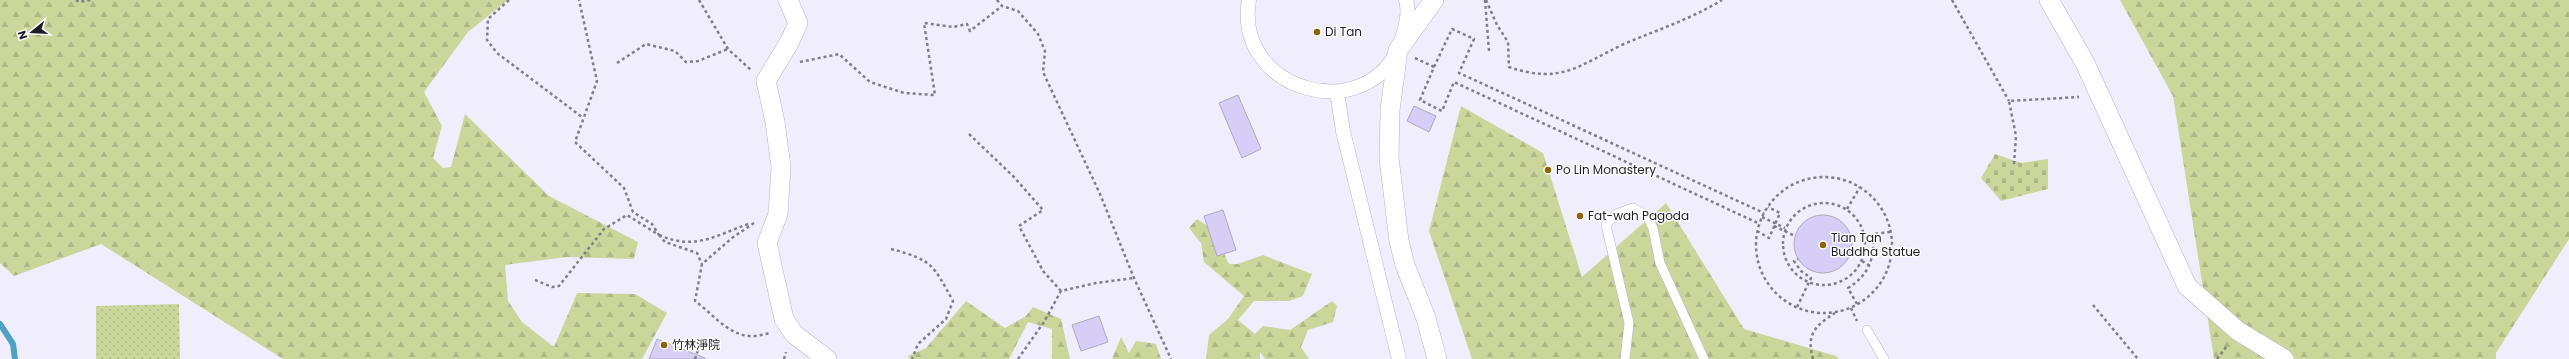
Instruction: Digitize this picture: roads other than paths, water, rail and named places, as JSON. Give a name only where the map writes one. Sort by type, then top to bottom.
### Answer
[{"type":"street","points":[[788,0],[798,23],[779,62],[766,81],[775,122],[781,167],[778,214],[767,243],[784,319],[794,334],[827,359]]},
{"type":"street","points":[[1249,0],[1247,10],[1250,33],[1259,54],[1274,72],[1292,84],[1314,91],[1337,92],[1361,85],[1377,74],[1398,50],[1434,0]]},
{"type":"street","points":[[1406,0],[1406,28],[1398,50],[1390,110],[1389,158],[1394,213],[1404,265],[1426,318],[1437,359]]},
{"type":"street","points":[[2049,0],[2085,63],[2187,286],[2238,331],[2284,359]]},
{"type":"street","points":[[1337,92],[1343,131],[1399,359]]},
{"type":"lane","points":[[1625,359],[1629,323],[1606,225],[1616,214],[1633,208],[1647,216],[1653,228],[1660,263],[1704,359]]},
{"type":"lane","points":[[1868,330],[1884,359]]},
{"type":"waterway","points":[[0,324],[13,344],[15,359]]},
{"type":"place","name":"Di Tan","points":[[1317,32]]},
{"type":"place","name":"Po Lin Monastery","points":[[1548,170]]},
{"type":"place","name":"Fat-wah Pagoda","points":[[1580,216]]},
{"type":"place","name":"Tian Tan Buddha Statue","points":[[1823,245]]},
{"type":"place","name":"竹林淨院","points":[[664,345]]}]
